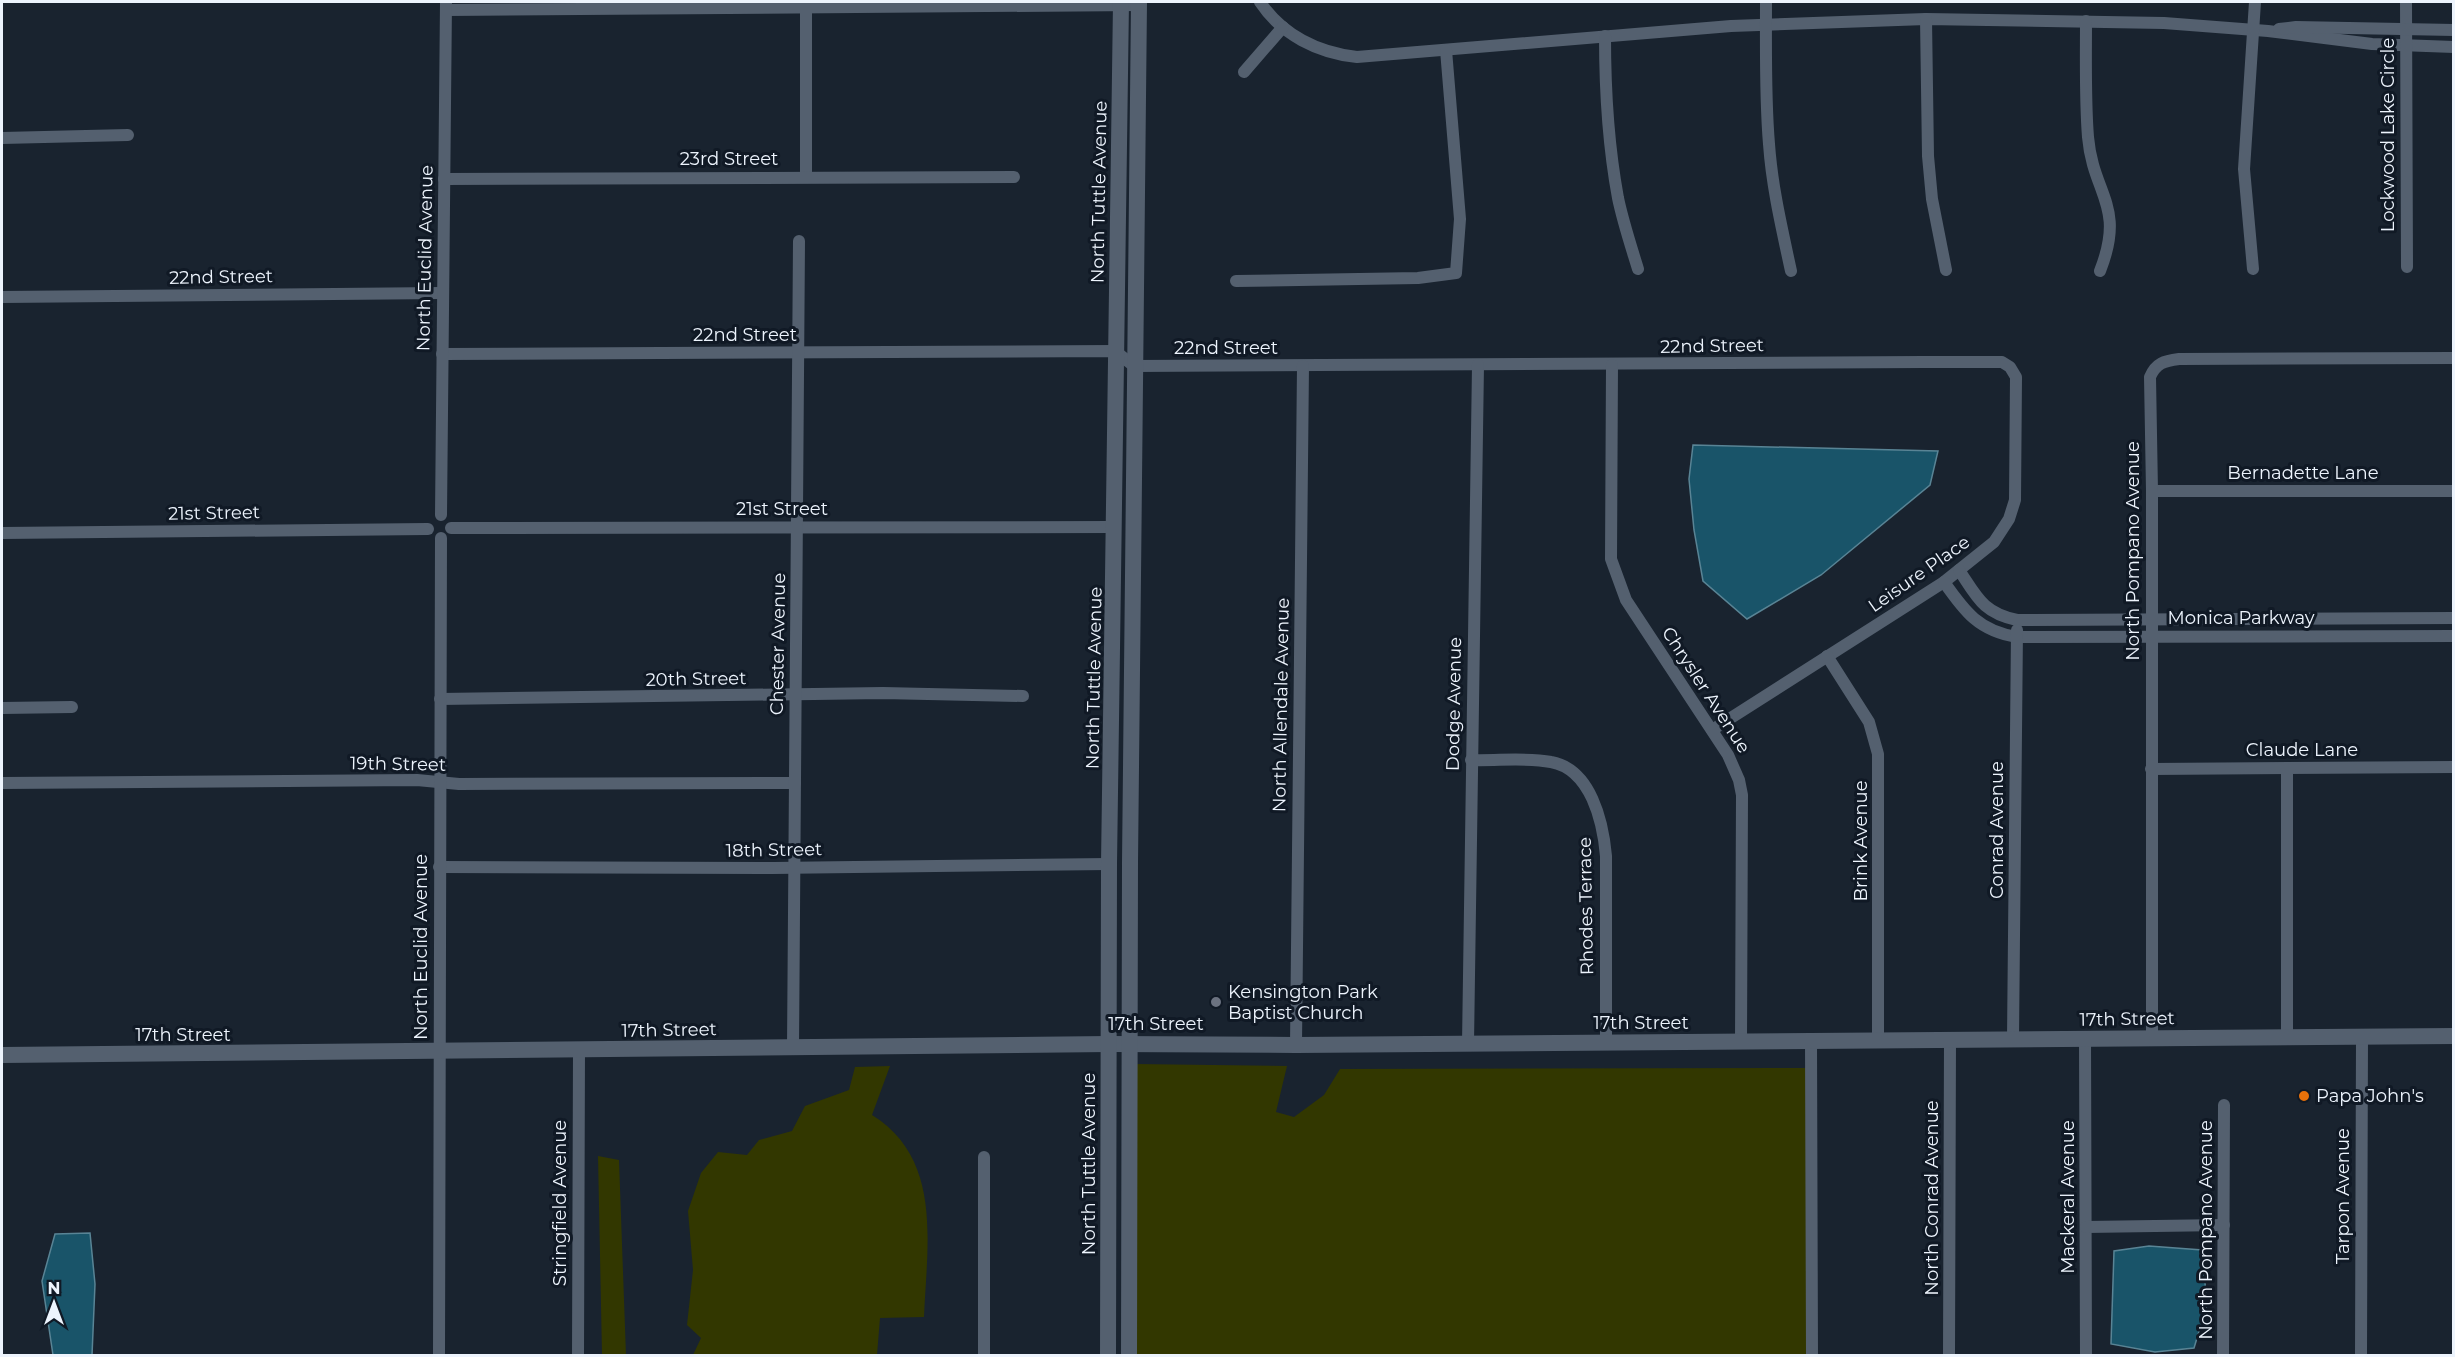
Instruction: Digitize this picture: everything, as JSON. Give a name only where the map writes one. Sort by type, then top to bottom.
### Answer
[{"type":"main road","name":"North Tuttle Avenue","points":[[1108,1356],[1109,864],[1121,3]]},
{"type":"main road","points":[[1129,1356],[1129,1044],[1136,406],[1134,366],[1139,3]]},
{"type":"main road","name":"17th Street","points":[[2,1056],[1109,1044],[1468,1044],[2454,1036]]},
{"type":"street","points":[[1260,2],[1283,27],[1309,45],[1346,56],[1766,24],[1926,19],[2086,21],[2254,30],[2406,46],[2454,47]]},
{"type":"street","points":[[1766,2],[1769,145],[1776,198],[1791,271]]},
{"type":"street","points":[[2253,269],[2244,169],[2255,2]]},
{"type":"street","name":"Lockwood Lake Circle","points":[[2406,2],[2407,267]]},
{"type":"street","points":[[446,6],[1139,3]]},
{"type":"street","points":[[806,5],[806,176]]},
{"type":"street","name":"North Euclid Avenue","points":[[441,515],[446,6]]},
{"type":"street","points":[[1926,19],[1928,156],[1932,199],[1946,270]]},
{"type":"street","points":[[2086,21],[2088,137],[2093,162],[2110,213],[2108,249],[2100,271]]},
{"type":"street","points":[[1244,72],[1283,27]]},
{"type":"street","points":[[2268,31],[2296,27],[2454,30]]},
{"type":"street","points":[[1605,36],[1605,98],[1611,156],[1618,201],[1638,269]]},
{"type":"street","points":[[1236,281],[1418,278],[1456,273],[1460,219],[1446,50]]},
{"type":"street","points":[[2,138],[128,135]]},
{"type":"street","name":"23rd Street","points":[[444,179],[1014,177]]},
{"type":"street","name":"Chester Avenue","points":[[793,1047],[799,240]]},
{"type":"street","name":"22nd Street","points":[[2,297],[442,293]]},
{"type":"street","points":[[1115,351],[1134,366]]},
{"type":"street","name":"22nd Street","points":[[442,354],[1115,351]]},
{"type":"street","name":"North Pompano Avenue","points":[[2152,1038],[2150,376],[2154,366],[2165,361],[2454,358]]},
{"type":"street","name":"22nd Street","points":[[1134,366],[2002,362],[2012,369]]},
{"type":"street","name":"Dodge Avenue","points":[[1468,1044],[1478,365]]},
{"type":"street","name":"Chrysler Avenue","points":[[1612,365],[1611,537],[1614,572],[1626,600],[1734,765],[1742,795],[1741,1042]]},
{"type":"street","name":"North Allendale Avenue","points":[[1296,1045],[1303,366]]},
{"type":"street","name":"Leisure Place","points":[[1712,730],[1944,582],[1994,542],[2005,528],[2013,508],[2016,482],[2016,377],[2012,369]]},
{"type":"street","name":"Bernadette Lane","points":[[2152,491],[2454,491]]},
{"type":"street","points":[[441,515],[451,528],[441,538],[428,529],[441,515]]},
{"type":"street","name":"21st Street","points":[[451,528],[1114,526]]},
{"type":"street","name":"21st Street","points":[[2,533],[428,529]]},
{"type":"street","name":"North Euclid Avenue","points":[[439,1356],[441,538]]},
{"type":"street","name":"Monica Parkway","points":[[1959,570],[1983,606],[2001,617],[2017,620],[2454,618]]},
{"type":"street","name":"Monica Parkway","points":[[1944,582],[1969,616],[2001,635],[2017,637],[2454,636]]},
{"type":"street","name":"Conrad Avenue","points":[[2013,1039],[2017,620]]},
{"type":"street","name":"Brink Avenue","points":[[1827,656],[1869,722],[1878,754],[1878,1040]]},
{"type":"street","name":"20th Street","points":[[440,699],[796,696],[883,693],[1023,696]]},
{"type":"street","points":[[2,708],[72,707]]},
{"type":"street","name":"Rhodes Terrace","points":[[1471,760],[1543,761],[1558,764],[1578,777],[1595,805],[1603,830],[1606,856],[1606,1043]]},
{"type":"street","name":"Claude Lane","points":[[2151,769],[2454,767]]},
{"type":"street","points":[[2287,768],[2287,1037]]},
{"type":"street","name":"19th Street","points":[[2,783],[795,783]]},
{"type":"street","name":"18th Street","points":[[439,867],[1109,864]]},
{"type":"street","name":"Tarpon Avenue","points":[[2361,1356],[2362,1037]]},
{"type":"street","name":"Mackeral Avenue","points":[[2085,1039],[2086,1356]]},
{"type":"street","name":"North Conrad Avenue","points":[[1949,1356],[1950,1040]]},
{"type":"street","points":[[1811,1041],[1812,1356]]},
{"type":"street","name":"Stringfield Avenue","points":[[578,1356],[579,1050]]},
{"type":"street","name":"North Pompano Avenue","points":[[2223,1356],[2224,1105]]},
{"type":"street","points":[[984,1157],[984,1356]]},
{"type":"street","points":[[2086,1227],[2224,1225]]},
{"type":"green space","points":[[1135,1064],[1287,1066],[1276,1112],[1294,1117],[1324,1095],[1340,1069],[1806,1068],[1806,1355],[1135,1356]]},
{"type":"green space","points":[[890,1066],[872,1115],[895,1133],[910,1155],[920,1179],[926,1205],[928,1233],[924,1317],[880,1318],[877,1355],[693,1355],[701,1338],[687,1325],[693,1270],[688,1211],[701,1173],[718,1152],[747,1155],[759,1140],[792,1131],[805,1106],[849,1090],[855,1067]]},
{"type":"green space","points":[[598,1156],[619,1160],[626,1355],[602,1355]]},
{"type":"water","points":[[1693,445],[1938,451],[1930,485],[1821,575],[1747,619],[1703,581],[1694,530],[1689,479]]},
{"type":"water","points":[[90,1233],[95,1284],[92,1355],[53,1355],[42,1281],[55,1234]]},
{"type":"water","points":[[2149,1246],[2202,1250],[2207,1305],[2194,1348],[2155,1352],[2111,1344],[2114,1251]]},
{"type":"place","name":"Kensington Park Baptist Church","points":[[1216,1002]]},
{"type":"place","name":"Papa John's","points":[[2304,1096]]}]
